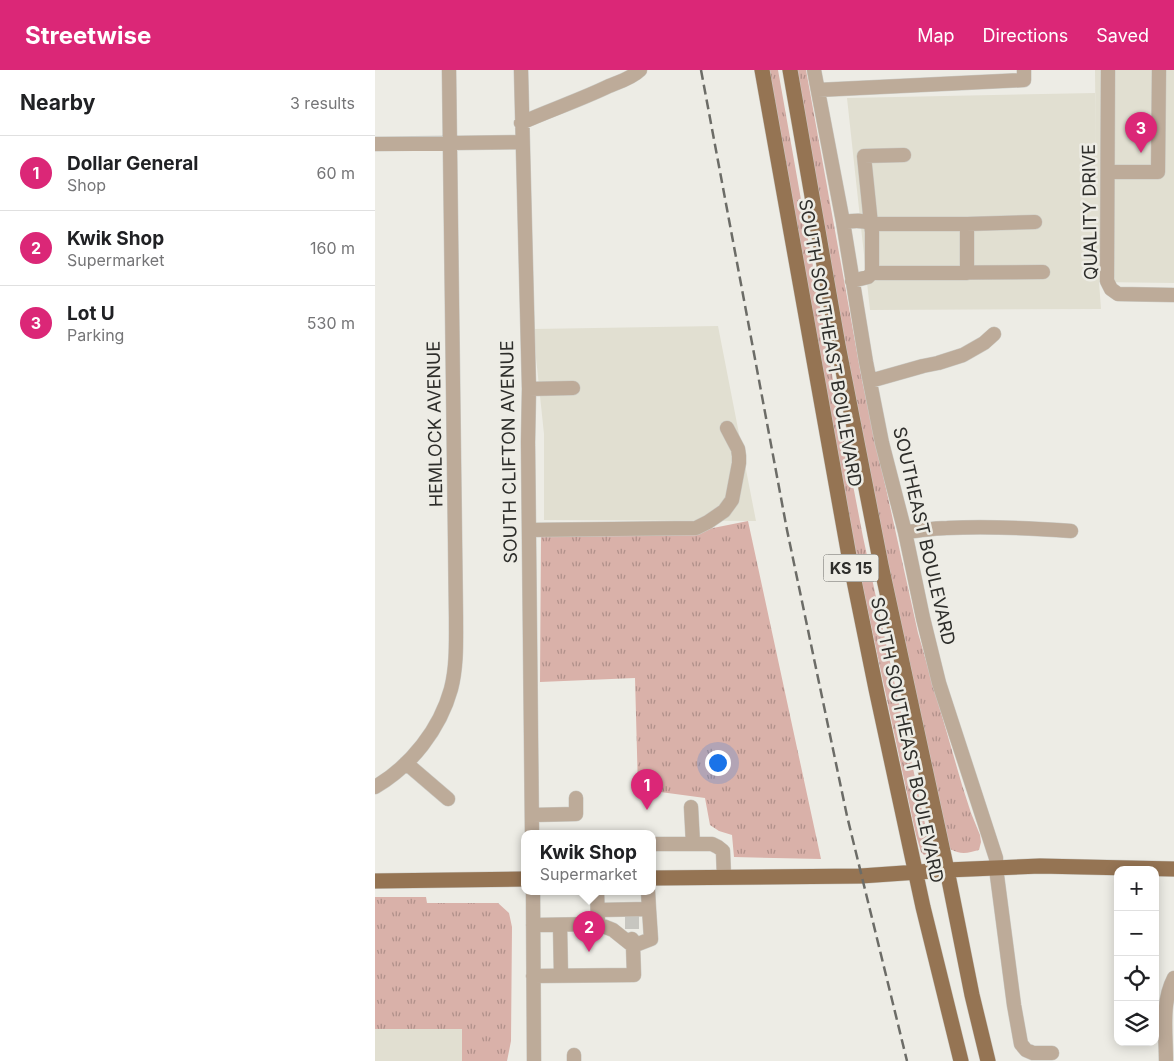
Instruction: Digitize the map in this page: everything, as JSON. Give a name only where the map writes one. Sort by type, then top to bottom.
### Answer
[{"type":"main road","name":"SOUTH SOUTHEAST BOULEVARD","points":[[762,70],[849,556],[875,689],[915,872],[961,1061]]},
{"type":"main road","name":"SOUTH SOUTHEAST BOULEVARD","points":[[790,70],[838,345],[881,565],[972,995],[988,1061]]},
{"type":"main road","points":[[656,878],[861,876],[1040,866],[1174,869]]},
{"type":"main road","points":[[375,881],[521,879]]},
{"type":"street","name":"HEMLOCK AVENUE","points":[[375,787],[406,763],[430,735],[442,713],[451,690],[455,657],[456,608],[449,70]]},
{"type":"street","name":"SOUTH CLIFTON AVENUE","points":[[521,70],[529,389],[532,830]]},
{"type":"street","points":[[521,123],[582,99],[640,70]]},
{"type":"street","name":"SOUTHEAST BOULEVARD","points":[[814,70],[882,442],[905,532],[939,683],[996,858],[1013,1005],[1021,1044],[1033,1053],[1052,1053]]},
{"type":"street","points":[[818,90],[1024,80],[1024,70]]},
{"type":"street","name":"QUALITY DRIVE","points":[[1108,70],[1107,281],[1111,289],[1118,294],[1174,295]]},
{"type":"street","points":[[1108,172],[1158,172],[1159,70]]},
{"type":"street","points":[[375,144],[522,142]]},
{"type":"street","points":[[872,273],[872,232],[864,156],[904,155]]},
{"type":"street","points":[[843,222],[860,221],[871,224],[1035,222]]},
{"type":"street","points":[[967,224],[967,273]]},
{"type":"street","points":[[852,281],[868,277],[872,273],[1043,272]]},
{"type":"street","points":[[870,381],[963,355],[984,343],[994,334]]},
{"type":"street","points":[[529,389],[573,388]]},
{"type":"street","points":[[529,530],[696,528],[708,522],[724,511],[732,500],[738,471],[738,449],[727,428]]},
{"type":"street","points":[[905,532],[978,527],[1038,528],[1071,531]]},
{"type":"street","points":[[406,763],[448,799]]},
{"type":"street","points":[[532,815],[576,814],[576,798]]},
{"type":"street","points":[[691,807],[693,844]]},
{"type":"street","points":[[656,844],[712,844],[723,851],[724,877]]},
{"type":"street","points":[[533,895],[534,1061]]},
{"type":"street","points":[[597,895],[598,917],[613,930],[633,941],[651,939],[648,895]]},
{"type":"street","points":[[533,925],[560,925],[649,909]]},
{"type":"street","points":[[560,925],[561,976]]},
{"type":"street","points":[[533,976],[634,975],[633,941]]},
{"type":"street","points":[[1166,1061],[1166,1002],[1169,987],[1174,978]]},
{"type":"shaded area","points":[[1095,70],[1174,70],[1174,283],[1099,282],[1101,309],[870,310],[847,98],[1095,93],[1096,164]]},
{"type":"shaded area","points":[[718,326],[756,521],[544,520],[544,434],[533,329]]},
{"type":"shaded area","points":[[375,1029],[462,1029],[462,1061],[375,1061]]},
{"type":"green space","points":[[768,70],[778,70],[863,537],[930,847],[929,853],[924,855],[921,852],[916,835],[856,555]]},
{"type":"green space","points":[[796,70],[806,70],[862,380],[918,633],[962,785],[980,835],[979,850],[971,852],[961,853],[950,849],[873,500]]},
{"type":"green space","points":[[748,521],[821,859],[734,857],[732,835],[719,831],[710,825],[705,798],[638,789],[635,678],[540,682],[541,536],[683,534]]},
{"type":"green space","points":[[375,897],[426,897],[427,903],[498,903],[509,913],[512,927],[511,1041],[507,1061],[462,1061],[462,1029],[375,1029]]},
{"type":"tunnel","points":[[632,915],[632,935]]},
{"type":"railway","points":[[701,70],[787,530],[847,816],[907,1061]]},
{"type":"place","name":"Lot U","points":[[1141,153]]},
{"type":"place","name":"Dollar General","points":[[647,810]]},
{"type":"place","name":"Kwik Shop","points":[[589,952]]}]
